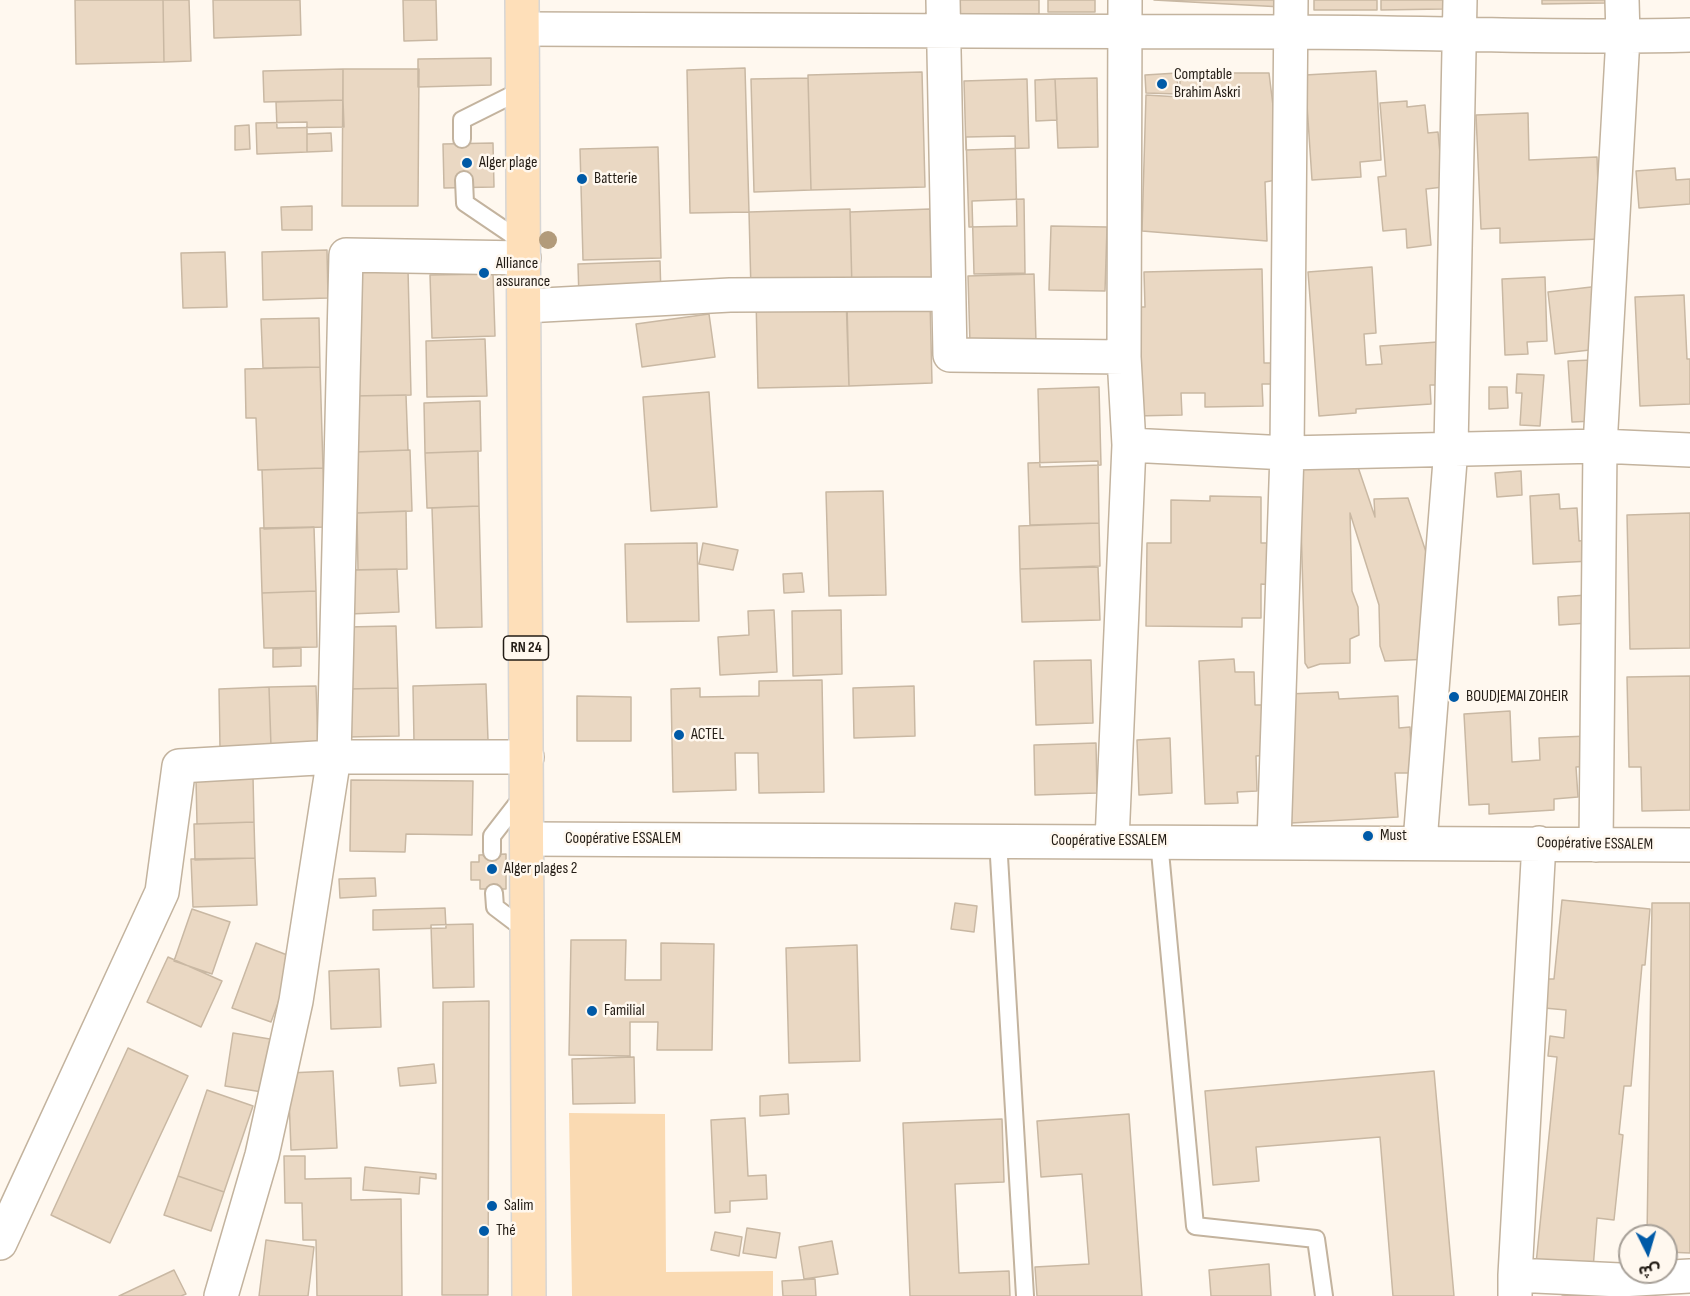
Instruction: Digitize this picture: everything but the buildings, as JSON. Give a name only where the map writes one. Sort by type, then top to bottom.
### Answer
[{"type":"main road","name":"RN 24","points":[[522,15],[529,1296]]},
{"type":"street","points":[[1112,841],[1129,445],[1124,357],[1125,0]]},
{"type":"street","points":[[1420,843],[1451,448],[1460,0]]},
{"type":"street","points":[[1596,845],[1600,446],[1623,37],[1622,0]]},
{"type":"street","points":[[522,15],[942,16],[1124,33],[1291,16],[1460,33],[1623,37],[1690,35]]},
{"type":"street","points":[[942,16],[950,355],[1124,357]]},
{"type":"street","points":[[1274,842],[1287,453],[1291,16]]},
{"type":"street","points":[[221,1296],[262,1155],[296,1001],[334,757],[346,255],[524,250]]},
{"type":"street","points":[[525,306],[730,295],[948,294]]},
{"type":"street","points":[[1129,445],[1287,453],[1600,446],[1690,450]]},
{"type":"street","points":[[0,1243],[162,892],[179,766],[334,757],[527,757]]},
{"type":"street","name":"Coopérative ESSALEM","points":[[527,839],[1690,845]]},
{"type":"street","points":[[1539,843],[1515,1285],[1690,1276]]},
{"type":"lane","points":[[462,139],[462,120],[524,89]]},
{"type":"lane","points":[[464,180],[465,203],[524,250]]},
{"type":"lane","points":[[492,852],[492,836],[527,791]]},
{"type":"lane","points":[[998,840],[1025,1296]]},
{"type":"lane","points":[[1160,841],[1195,1226],[1316,1239],[1324,1296]]},
{"type":"lane","points":[[494,892],[495,907],[528,932]]},
{"type":"shaded area","points":[[569,1113],[665,1114],[666,1272],[773,1271],[773,1296],[572,1296]]},
{"type":"place","name":"Comptable Brahim Askri","points":[[1162,84]]},
{"type":"place","name":"Alger plage","points":[[467,163]]},
{"type":"place","name":"Batterie","points":[[582,179]]},
{"type":"place","name":"Alliance assurance","points":[[484,273]]},
{"type":"place","name":"BOUDJEMAI ZOHEIR","points":[[1454,697]]},
{"type":"place","name":"ACTEL","points":[[679,735]]},
{"type":"place","name":"Must","points":[[1368,836]]},
{"type":"place","name":"Alger plages 2","points":[[492,869]]},
{"type":"place","name":"Familial","points":[[592,1011]]},
{"type":"place","name":"Salim","points":[[492,1206]]},
{"type":"place","name":"Thé","points":[[484,1231]]}]
